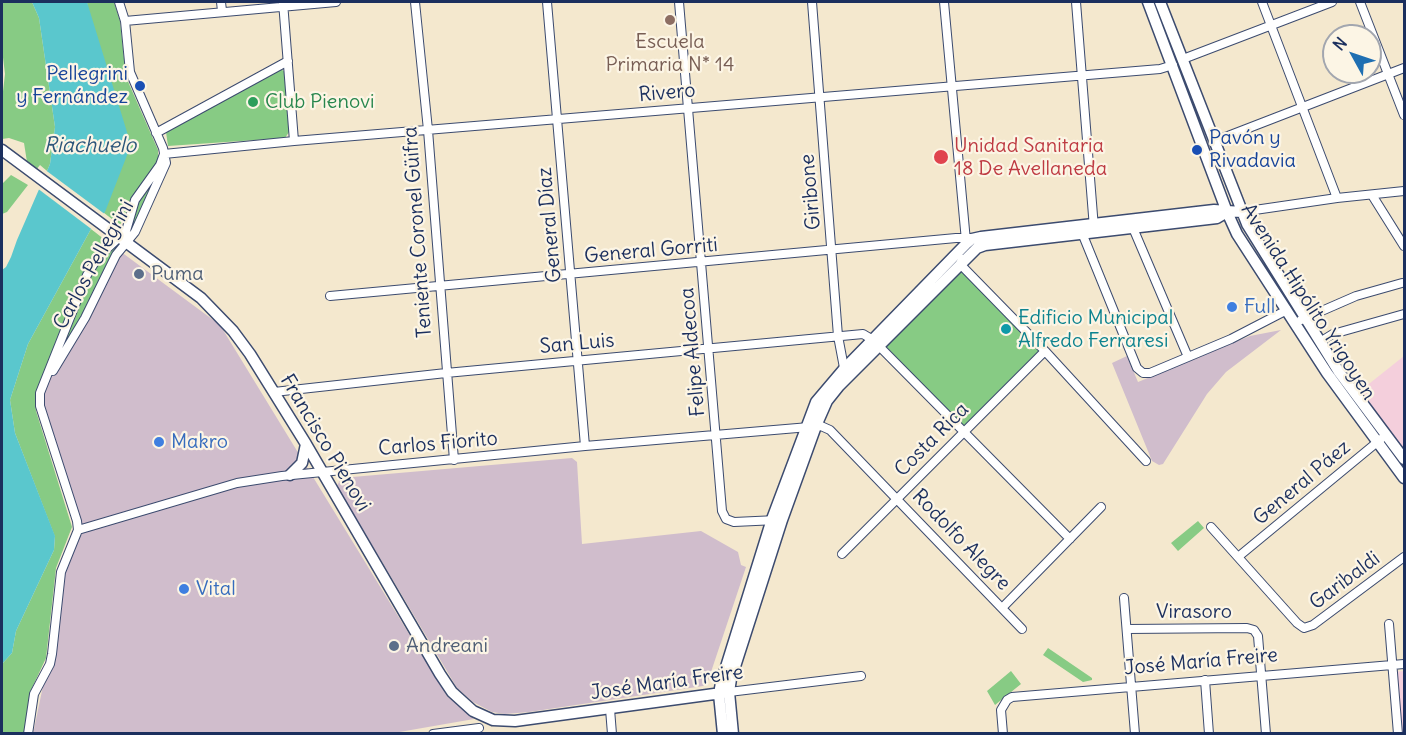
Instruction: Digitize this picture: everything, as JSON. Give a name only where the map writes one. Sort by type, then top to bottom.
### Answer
[{"type":"main road","name":"Avenida Hipólito Yrigoyen","points":[[1148,2],[1215,141],[1241,212],[1336,386],[1404,459]]},
{"type":"main road","name":"Avenida Hipólito Yrigoyen","points":[[1160,2],[1227,212],[1238,234],[1287,310],[1300,320],[1320,342],[1404,476]]},
{"type":"main road","name":"Francisco Pienovi","points":[[2,150],[214,309],[243,343],[306,444],[446,683],[457,697],[479,714]]},
{"type":"main road","points":[[1094,229],[1214,210],[1241,212]]},
{"type":"main road","points":[[876,343],[969,240],[1080,230],[1133,228],[1217,218],[1227,212]]},
{"type":"main road","points":[[733,734],[721,683],[821,394],[981,246],[1080,230]]},
{"type":"main road","points":[[290,475],[302,463],[306,444]]},
{"type":"main road","points":[[723,734],[724,693]]},
{"type":"main road","name":"José María Freire","points":[[479,714],[506,722],[724,693]]},
{"type":"street","points":[[119,2],[124,21],[130,72],[164,154]]},
{"type":"street","points":[[221,2],[222,11]]},
{"type":"street","points":[[124,21],[283,4],[336,2]]},
{"type":"street","name":"Teniente Coronel Güifra","points":[[415,2],[428,130],[454,460]]},
{"type":"street","name":"General Díaz","points":[[547,2],[585,446]]},
{"type":"street","name":"Felipe Aldecoa","points":[[679,2],[722,511],[726,519],[734,522],[777,520]]},
{"type":"street","name":"Giribone","points":[[812,2],[838,336],[845,374]]},
{"type":"street","points":[[944,2],[951,86],[969,240],[960,264],[1045,351],[1146,461]]},
{"type":"street","points":[[1076,2],[1094,229]]},
{"type":"street","points":[[1263,2],[1337,198]]},
{"type":"street","name":"Rivero","points":[[164,154],[294,141],[1160,69],[1332,2]]},
{"type":"street","points":[[1360,2],[1404,116]]},
{"type":"street","points":[[283,4],[294,141]]},
{"type":"street","points":[[156,133],[288,61]]},
{"type":"street","points":[[1215,141],[1404,68]]},
{"type":"street","name":"Carlos Pellegrini","points":[[42,388],[97,295],[124,240],[136,197],[160,165],[164,154]]},
{"type":"street","name":"Carlos Pellegrini","points":[[78,530],[40,406],[42,388],[87,274],[98,257],[135,232],[165,168],[164,154]]},
{"type":"street","points":[[1241,212],[1404,191]]},
{"type":"street","points":[[1372,195],[1404,246]]},
{"type":"street","points":[[136,197],[143,196],[147,204]]},
{"type":"street","points":[[1133,228],[1188,357]]},
{"type":"street","points":[[1080,230],[1137,368],[1143,374],[1150,374],[1242,334],[1287,310]]},
{"type":"street","name":"General Gorriti","points":[[330,296],[833,250],[969,240]]},
{"type":"street","points":[[87,274],[93,282],[103,283]]},
{"type":"street","points":[[1300,320],[1356,296],[1402,283]]},
{"type":"street","points":[[81,288],[90,288],[97,295]]},
{"type":"street","points":[[1320,342],[1333,334],[1404,314]]},
{"type":"street","name":"San Luis","points":[[274,392],[446,373],[862,334],[876,343]]},
{"type":"street","points":[[876,343],[1070,539]]},
{"type":"street","name":"Costa Rica","points":[[842,554],[1045,351]]},
{"type":"street","name":"Carlos Fiorito","points":[[78,530],[237,483],[290,475],[811,426]]},
{"type":"street","name":"Rodolfo Alegre","points":[[811,426],[830,430],[1022,629]]},
{"type":"street","name":"General Páez","points":[[1238,557],[1382,438]]},
{"type":"street","points":[[1003,607],[1101,507]]},
{"type":"street","points":[[1211,527],[1238,557]]},
{"type":"street","points":[[28,734],[34,694],[50,664],[62,572],[78,530]]},
{"type":"street","name":"Garibaldi","points":[[1238,557],[1297,623],[1304,627],[1313,625],[1404,557]]},
{"type":"street","points":[[1124,598],[1135,734]]},
{"type":"street","points":[[1389,624],[1398,734]]},
{"type":"street","name":"Virasoro","points":[[1127,629],[1251,628],[1258,636],[1261,676]]},
{"type":"street","name":"José María Freire","points":[[1003,734],[1001,710],[1012,697],[1404,663]]},
{"type":"street","name":"José María Freire","points":[[724,693],[861,676]]},
{"type":"street","points":[[1261,676],[1266,734]]},
{"type":"street","points":[[1205,680],[1209,734]]},
{"type":"street","points":[[610,709],[612,734]]},
{"type":"street","points":[[433,734],[480,731],[479,714]]},
{"type":"shaded area","points":[[109,243],[220,325],[447,696],[474,719],[388,734],[33,734],[44,681],[53,663],[58,570],[73,534],[74,525],[37,406]]},
{"type":"shaded area","points":[[1281,330],[1226,372],[1207,394],[1163,464],[1159,465],[1152,461],[1112,363],[1127,356],[1138,382],[1250,336]]},
{"type":"shaded area","points":[[1404,356],[1404,449],[1360,391]]},
{"type":"shaded area","points":[[572,458],[577,462],[582,544],[701,531],[738,552],[741,565],[746,567],[708,681],[703,686],[529,712],[505,714],[492,712],[473,702],[457,688],[337,486],[341,478]]},
{"type":"shaded area","points":[[1404,671],[1404,733],[1400,733],[1394,672]]},
{"type":"green space","points":[[2,2],[32,2],[39,18],[55,127],[47,171],[40,165],[36,170],[27,162],[24,143],[9,138],[2,139],[5,74],[2,49]]},
{"type":"green space","points":[[87,2],[114,2],[120,21],[126,77],[158,150],[158,160],[134,196],[120,225],[104,213]]},
{"type":"green space","name":"Club Pienovi","points":[[281,69],[285,72],[289,132],[285,138],[168,146],[166,132]]},
{"type":"green space","points":[[156,171],[147,204],[42,388],[90,268],[116,242]]},
{"type":"green space","points":[[11,175],[28,185],[7,212],[2,214],[2,184]]},
{"type":"green space","points":[[91,229],[109,243],[90,261],[35,398],[36,411],[72,527],[56,568],[46,658],[32,688],[24,733],[2,733],[2,664],[12,653],[16,631],[54,550],[55,537],[15,433],[10,400],[28,344]]},
{"type":"green space","points":[[960,264],[1045,351],[964,431],[879,346]]},
{"type":"green space","points":[[1198,521],[1204,528],[1178,551],[1171,543]]},
{"type":"green space","points":[[1048,648],[1092,680],[1083,682],[1043,655]]},
{"type":"green space","points":[[1011,671],[1021,684],[995,705],[987,691]]},
{"type":"water","name":"Riachuelo","points":[[32,2],[87,2],[131,145],[105,212],[91,229],[28,344],[10,400],[15,433],[55,536],[54,550],[16,631],[12,653],[2,664],[2,270],[11,257],[50,164],[55,127],[39,18]]},
{"type":"pier","points":[[44,169],[106,215],[94,231],[37,188]]},
{"type":"place","name":"Escuela Primaria N* 14","points":[[670,20]]},
{"type":"place","name":"Pellegrini y Fernández","points":[[140,86]]},
{"type":"place","name":"Club Pienovi","points":[[253,102]]},
{"type":"place","name":"Pavón y Rivadavia","points":[[1197,150]]},
{"type":"place","name":"Unidad Sanitaria 18 De Avellaneda","points":[[941,157]]},
{"type":"place","name":"Puma","points":[[139,274]]},
{"type":"place","name":"Full","points":[[1232,307]]},
{"type":"place","name":"Edificio Municipal Alfredo Ferraresi","points":[[1006,329]]},
{"type":"place","name":"Makro","points":[[159,442]]},
{"type":"place","name":"Vital","points":[[184,589]]},
{"type":"place","name":"Andreani","points":[[394,646]]}]
